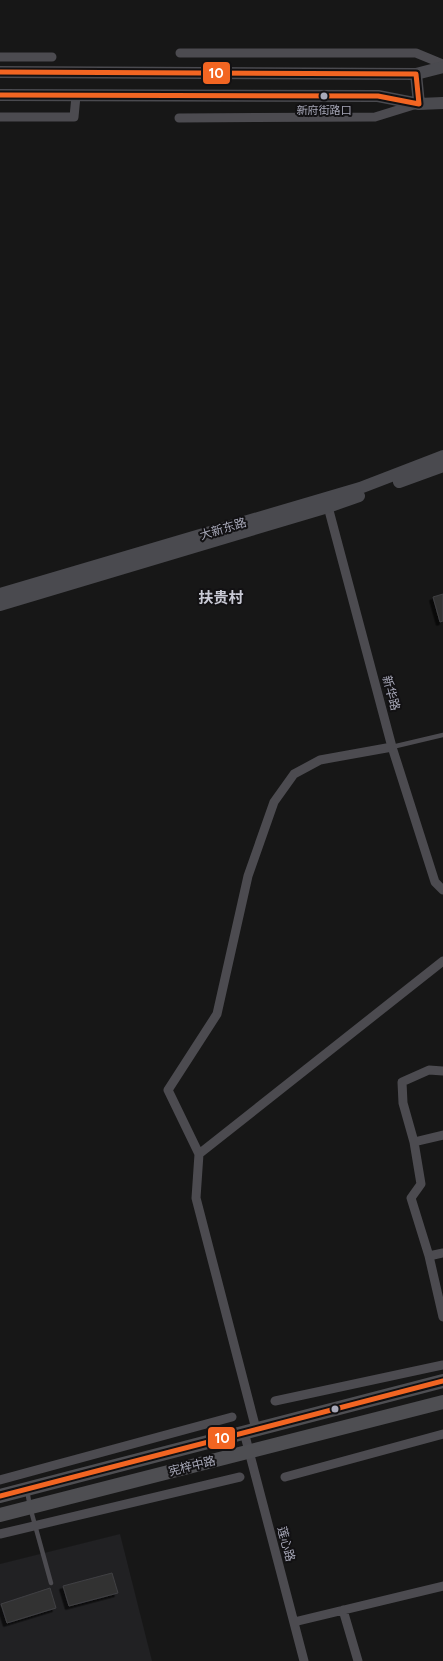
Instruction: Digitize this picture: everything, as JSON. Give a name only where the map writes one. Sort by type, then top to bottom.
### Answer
[{"type":"main road","name":"宪梓中路","points":[[0,1496],[443,1381]]},
{"type":"main road","name":"宪梓中路","points":[[0,1515],[443,1402]]},
{"type":"street","points":[[180,53],[416,53],[443,65]]},
{"type":"street","points":[[0,57],[52,57]]},
{"type":"street","points":[[0,72],[416,74],[443,65]]},
{"type":"street","points":[[416,74],[419,104]]},
{"type":"street","points":[[0,95],[378,96],[419,104],[443,103]]},
{"type":"street","points":[[0,117],[74,117],[76,96]]},
{"type":"street","points":[[179,118],[375,117],[419,104]]},
{"type":"street","name":"大新东路","points":[[0,594],[327,503],[360,488],[443,456]]},
{"type":"street","name":"大新东路","points":[[0,604],[443,466]]},
{"type":"street","name":"新华路","points":[[327,503],[392,747],[435,882],[443,890]]},
{"type":"street","points":[[392,747],[320,760],[294,774],[274,802],[248,876],[217,1014],[168,1090],[199,1154],[443,961]]},
{"type":"street","points":[[443,1071],[430,1070],[402,1082],[403,1103],[414,1142],[421,1184],[411,1198],[429,1256],[443,1316]]},
{"type":"street","points":[[414,1142],[443,1136]]},
{"type":"street","name":"莲心路","points":[[199,1154],[196,1198],[250,1431],[250,1451],[304,1661]]},
{"type":"street","points":[[429,1256],[443,1252]]},
{"type":"street","points":[[275,1401],[443,1365]]},
{"type":"street","points":[[0,1480],[232,1417]]},
{"type":"street","points":[[285,1476],[443,1434]]},
{"type":"street","points":[[0,1534],[240,1477]]},
{"type":"street","points":[[294,1622],[443,1586]]},
{"type":"street","points":[[343,1610],[358,1661]]},
{"type":"lane","points":[[392,747],[443,735]]},
{"type":"lane","points":[[27,1489],[30,1507],[51,1583]]},
{"type":"shaded area","points":[[120,1534],[152,1661],[0,1661],[0,1564]]},
{"type":"building","points":[[443,594],[443,621],[440,622],[433,597]]},
{"type":"building","points":[[112,1573],[118,1593],[69,1606],[63,1586]]},
{"type":"building","points":[[50,1588],[56,1608],[7,1623],[1,1604]]},
{"type":"transit line","name":"10","points":[[0,72],[416,74],[419,104],[378,96],[0,95]]},
{"type":"transit line","name":"10","points":[[0,1496],[443,1381]]},
{"type":"place","name":"新府街路口","points":[[324,96]]},
{"type":"district","name":"扶贵村","points":[[221,598]]}]
